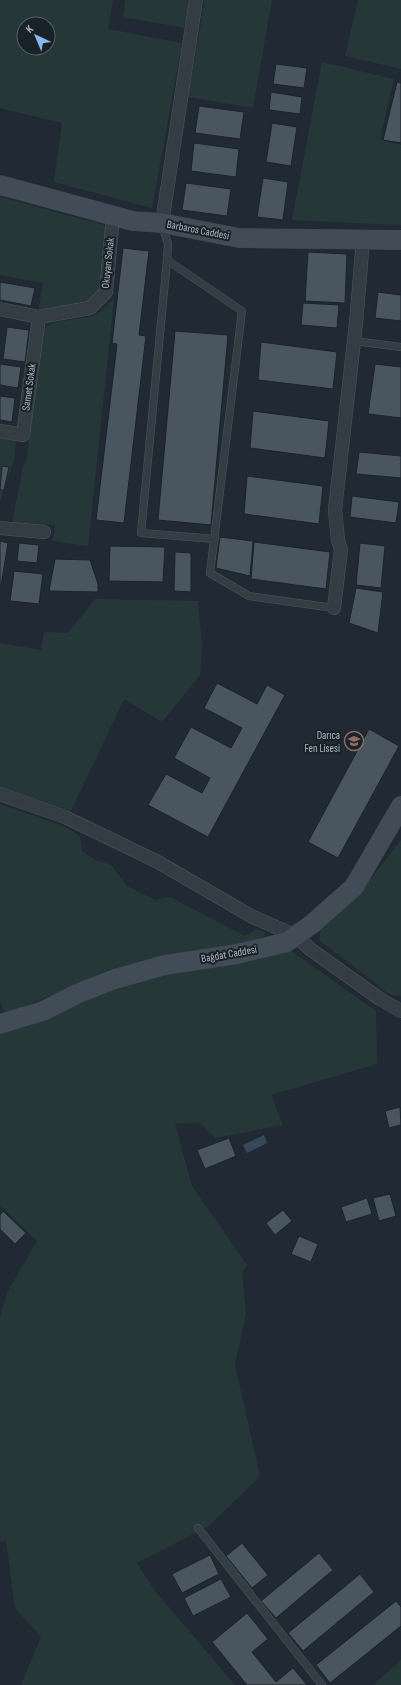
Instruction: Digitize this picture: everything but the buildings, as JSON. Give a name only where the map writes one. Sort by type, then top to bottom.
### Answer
[{"type":"street","points":[[162,222],[196,0]]},
{"type":"street","name":"Barbaros Caddesi","points":[[0,185],[134,221],[162,222],[239,238],[401,240]]},
{"type":"street","name":"Okuyan Sokak","points":[[0,309],[39,317],[90,308],[106,292],[113,216]]},
{"type":"street","points":[[334,608],[341,550],[338,540],[335,510],[354,341],[363,240]]},
{"type":"street","name":"Samet Sokak","points":[[0,431],[23,435],[39,317]]},
{"type":"street","points":[[0,528],[44,532]]},
{"type":"street","points":[[0,794],[65,817],[158,862],[251,916],[296,936],[310,949],[370,992],[401,1010]]},
{"type":"street","name":"Bağdat Caddesi","points":[[0,1024],[43,1011],[79,993],[115,979],[165,965],[237,954],[287,942],[354,887],[401,806]]},
{"type":"lane","points":[[162,222],[168,244],[167,260],[141,533],[215,539]]},
{"type":"lane","points":[[167,260],[242,311],[210,573],[249,596],[334,608]]},
{"type":"lane","points":[[354,341],[401,348]]},
{"type":"lane","points":[[198,1528],[322,1685]]},
{"type":"green space","points":[[0,0],[113,0],[108,29],[182,43],[152,208],[54,182],[62,123],[0,108]]},
{"type":"green space","points":[[125,0],[189,0],[184,28],[123,17]]},
{"type":"green space","points":[[205,0],[272,0],[253,108],[188,97]]},
{"type":"green space","points":[[358,0],[401,0],[401,69],[345,56]]},
{"type":"green space","points":[[322,62],[394,79],[380,139],[401,145],[401,225],[292,220]]},
{"type":"green space","points":[[0,197],[104,225],[108,235],[101,291],[90,303],[38,312],[43,283],[0,275]]},
{"type":"green space","points":[[114,299],[88,546],[53,541],[55,525],[12,523],[23,467],[27,460],[40,333],[51,323],[93,316],[100,312]]},
{"type":"green space","points":[[0,436],[16,439],[14,460],[0,501]]},
{"type":"green space","points":[[95,599],[198,601],[202,645],[200,675],[162,722],[124,699],[71,811],[0,788],[0,643],[41,650],[44,632],[68,633]]},
{"type":"green space","points":[[0,804],[65,827],[80,836],[82,851],[95,860],[111,865],[127,886],[155,900],[170,897],[245,936],[257,929],[265,932],[265,936],[244,946],[105,973],[5,1014],[0,1001]]},
{"type":"green space","points":[[401,840],[401,996],[391,995],[319,940],[321,929],[370,880]]},
{"type":"green space","points":[[287,948],[376,1011],[377,1064],[271,1095],[283,1125],[215,1138],[199,1122],[175,1124],[192,1186],[247,1265],[242,1272],[246,1313],[235,1365],[260,1476],[209,1526],[137,1563],[155,1591],[235,1685],[21,1685],[41,1637],[15,1608],[6,1540],[0,1542],[0,1317],[7,1293],[37,1241],[0,1205],[0,1032],[132,978]]},
{"type":"green space","points":[[401,1659],[401,1685],[373,1685],[400,1661]]},
{"type":"water","points":[[264,1135],[267,1143],[247,1153],[243,1145]]},
{"type":"place","name":"Darıca Fen Lisesi","points":[[354,741]]}]
